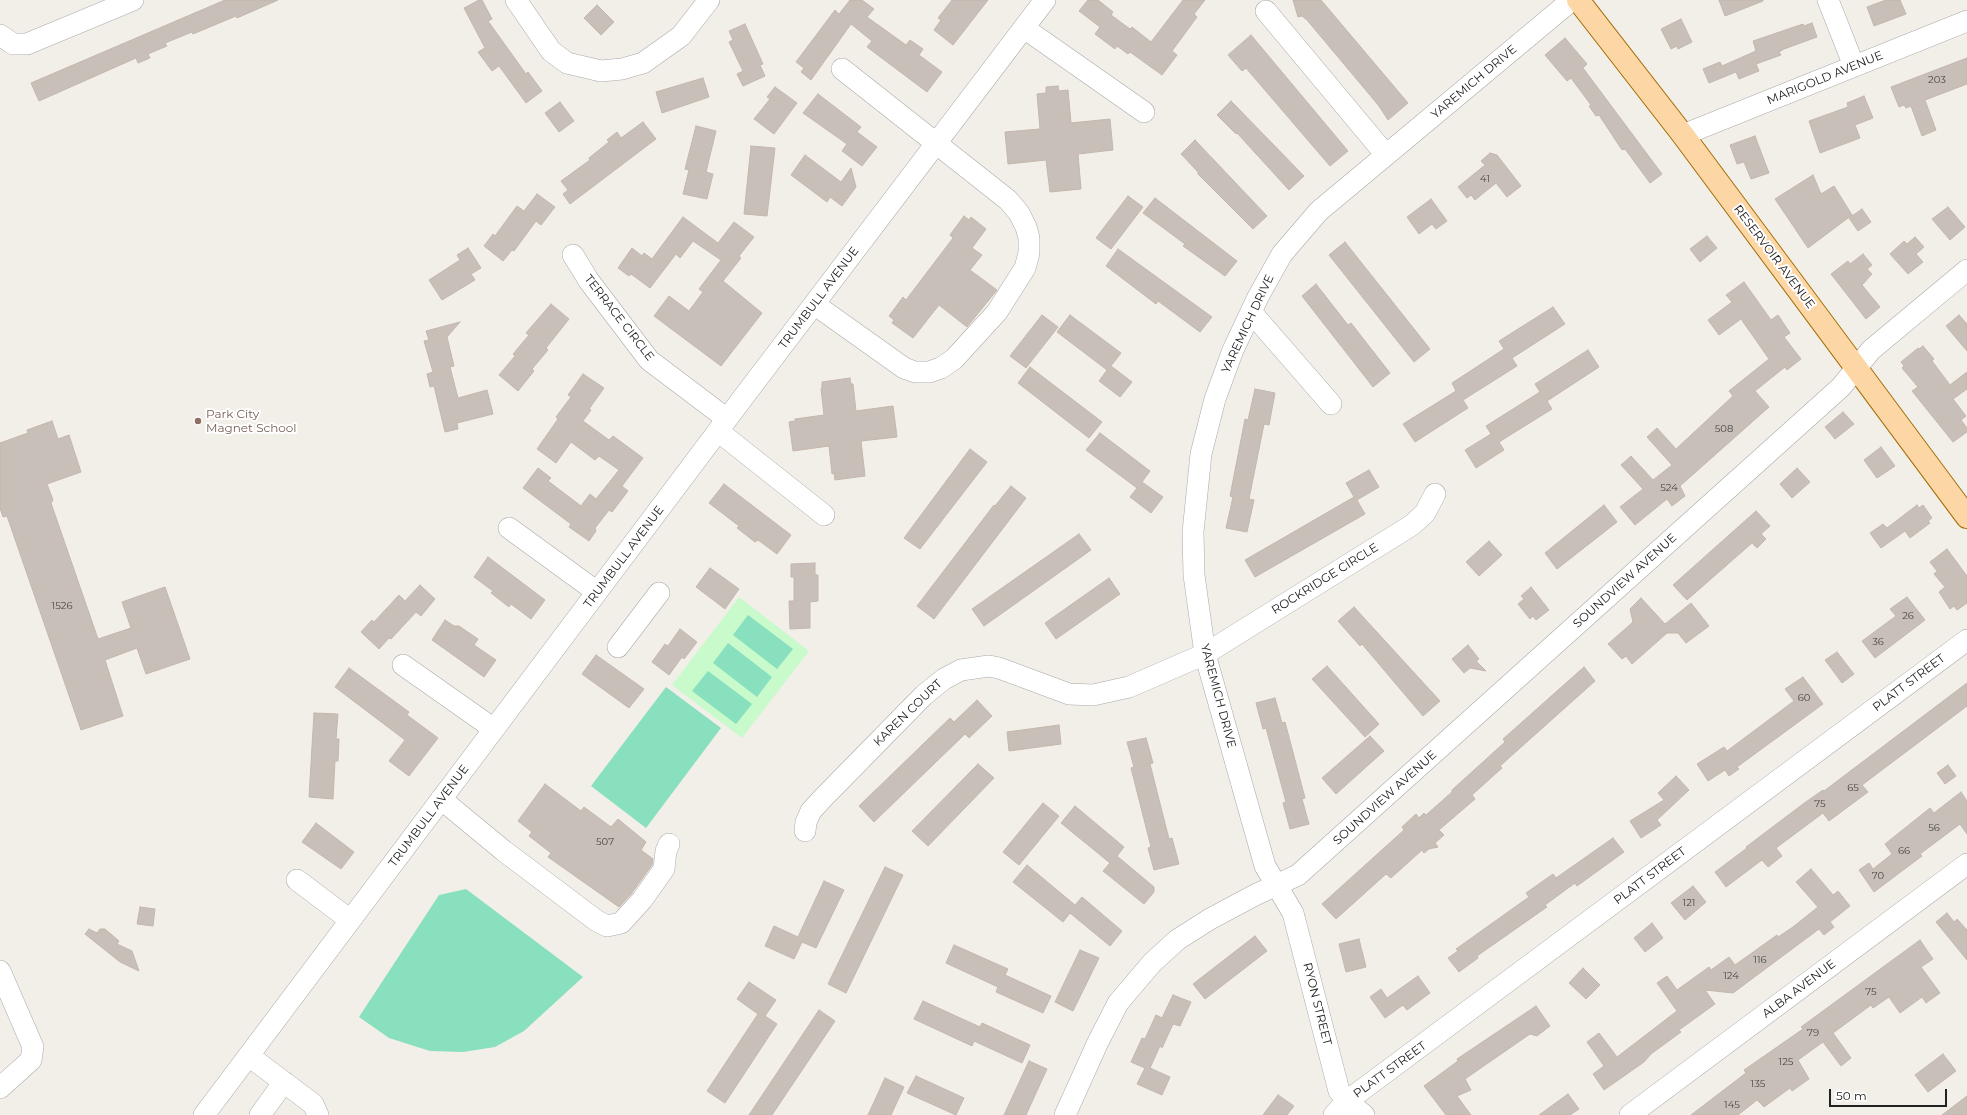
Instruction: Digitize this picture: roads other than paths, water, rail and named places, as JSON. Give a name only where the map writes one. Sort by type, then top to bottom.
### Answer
[{"type":"main road","name":"RESERVOIR AVENUE","points":[[1578,0],[1683,134],[1967,517]]},
{"type":"street","points":[[0,35],[13,44],[27,44],[133,0]]},
{"type":"street","points":[[516,0],[550,51],[567,63],[601,71],[622,69],[643,63],[681,36],[709,0]]},
{"type":"street","name":"TRUMBULL AVENUE","points":[[204,1115],[722,425],[1045,0]]},
{"type":"street","name":"YAREMICH DRIVE","points":[[1278,886],[1265,866],[1205,654],[1194,575],[1193,532],[1201,454],[1215,399],[1233,350],[1282,254],[1319,211],[1572,0]]},
{"type":"street","points":[[1828,0],[1854,66]]},
{"type":"street","points":[[1266,11],[1386,155]]},
{"type":"street","name":"MARIGOLD AVENUE","points":[[1683,134],[1967,21]]},
{"type":"street","points":[[1024,28],[1144,112]]},
{"type":"street","points":[[814,304],[895,362],[915,372],[929,372],[941,368],[954,359],[997,312],[1025,268],[1029,254],[1029,238],[1026,226],[1019,213],[1008,200],[842,69]]},
{"type":"street","name":"TERRACE CIRCLE","points":[[574,255],[589,281],[649,360],[824,515]]},
{"type":"street","name":"SOUNDVIEW AVENUE","points":[[1065,1115],[1098,1042],[1118,1003],[1152,963],[1177,940],[1210,919],[1254,895],[1278,886],[1298,875],[1841,387],[1871,350],[1967,270]]},
{"type":"street","points":[[1252,312],[1331,404]]},
{"type":"street","name":"ROCKRIDGE CIRCLE","points":[[1205,654],[1412,524],[1425,513],[1434,494]]},
{"type":"street","points":[[509,528],[597,592]]},
{"type":"street","points":[[618,647],[659,593]]},
{"type":"street","name":"PLATT STREET","points":[[1340,1108],[1967,640]]},
{"type":"street","name":"KAREN COURT","points":[[805,831],[806,822],[811,811],[823,798],[935,685],[961,670],[977,667],[999,668],[1069,694],[1094,695],[1129,687],[1205,654]]},
{"type":"street","points":[[403,665],[494,729]]},
{"type":"street","points":[[441,799],[510,855],[597,921],[607,926],[616,925],[625,920],[642,900],[664,869],[666,850],[669,844]]},
{"type":"street","name":"ALBA AVENUE","points":[[1630,1115],[1967,864]]},
{"type":"street","points":[[297,880],[350,920]]},
{"type":"street","name":"RYON STREET","points":[[1278,886],[1293,913],[1339,1092],[1340,1108],[1364,1115]]},
{"type":"street","points":[[0,971],[34,1047],[31,1060],[0,1088]]},
{"type":"street","points":[[249,1056],[284,1082],[312,1111]]},
{"type":"street","points":[[260,1115],[284,1082]]},
{"type":"place","name":"Park City Magnet School","points":[[198,421]]}]
